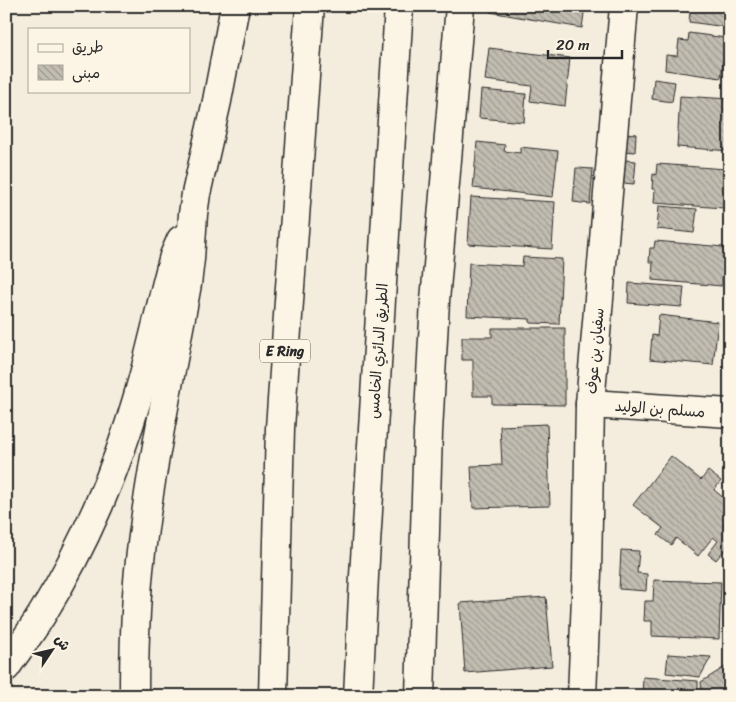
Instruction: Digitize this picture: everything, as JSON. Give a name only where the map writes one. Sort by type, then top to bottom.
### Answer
[{"type":"main road","points":[[134,696],[134,638],[139,570],[151,479],[187,284],[197,186],[217,101],[235,6]]},
{"type":"main road","name":"E Ring","points":[[273,696],[280,428],[310,6]]},
{"type":"main road","name":"الطريق الدائري الخامس","points":[[358,696],[399,6]]},
{"type":"main road","points":[[420,696],[428,432],[435,302],[460,6]]},
{"type":"main road","name":"سفيان بن عوف","points":[[582,696],[587,572],[590,404],[624,6]]},
{"type":"main road","points":[[6,667],[44,611],[98,507],[138,397],[174,256],[193,214]]},
{"type":"main road","name":"مسلم بن الوليد","points":[[590,404],[730,413]]},
{"type":"building","points":[[491,6],[585,6],[582,28],[490,12]]},
{"type":"building","points":[[682,6],[729,6],[726,27],[689,22],[690,12],[681,11]]},
{"type":"building","points":[[689,33],[726,38],[721,78],[665,70],[666,55],[677,56],[679,40],[688,41]]},
{"type":"building","points":[[489,48],[570,58],[565,106],[530,101],[532,86],[485,80]]},
{"type":"building","points":[[654,79],[675,82],[672,102],[652,99]]},
{"type":"building","points":[[481,90],[526,94],[524,122],[479,118]]},
{"type":"building","points":[[680,96],[730,99],[730,151],[677,147]]},
{"type":"building","points":[[625,133],[636,134],[635,152],[623,151]]},
{"type":"building","points":[[477,142],[505,145],[504,151],[520,153],[520,147],[558,151],[553,197],[473,188]]},
{"type":"building","points":[[625,160],[636,161],[634,184],[623,183]]},
{"type":"building","points":[[657,164],[726,169],[724,208],[654,203],[655,189],[652,189],[653,174],[656,175]]},
{"type":"building","points":[[576,168],[593,169],[590,204],[573,202]]},
{"type":"building","points":[[471,197],[555,202],[552,249],[468,244]]},
{"type":"building","points":[[659,206],[697,209],[694,233],[657,229]]},
{"type":"building","points":[[655,241],[724,247],[722,286],[652,280],[653,262],[649,262],[650,248],[654,248]]},
{"type":"building","points":[[523,257],[562,259],[559,324],[530,323],[530,319],[467,316],[469,263],[522,266]]},
{"type":"building","points":[[629,283],[684,287],[682,307],[628,303]]},
{"type":"building","points":[[659,315],[718,322],[713,365],[650,359],[652,335],[657,336]]},
{"type":"building","points":[[492,328],[565,328],[565,405],[492,404],[492,396],[473,396],[473,360],[462,360],[462,337],[492,337]]},
{"type":"building","points":[[547,424],[550,506],[473,508],[471,466],[502,465],[500,426]]},
{"type":"building","points":[[671,456],[701,480],[708,471],[721,481],[714,490],[730,503],[730,515],[723,524],[730,530],[730,543],[716,560],[708,554],[718,541],[713,537],[698,556],[676,538],[671,545],[658,535],[663,528],[633,505]]},
{"type":"building","points":[[621,550],[639,551],[637,573],[647,574],[646,591],[619,589]]},
{"type":"building","points":[[654,580],[721,582],[719,639],[652,636],[652,621],[644,621],[645,601],[653,601]]},
{"type":"building","points":[[546,597],[552,666],[465,673],[460,603]]},
{"type":"building","points":[[668,654],[711,657],[700,677],[666,673]]},
{"type":"building","points":[[725,667],[730,673],[730,696],[702,696],[701,682]]},
{"type":"building","points":[[643,677],[698,681],[698,696],[642,696]]}]
